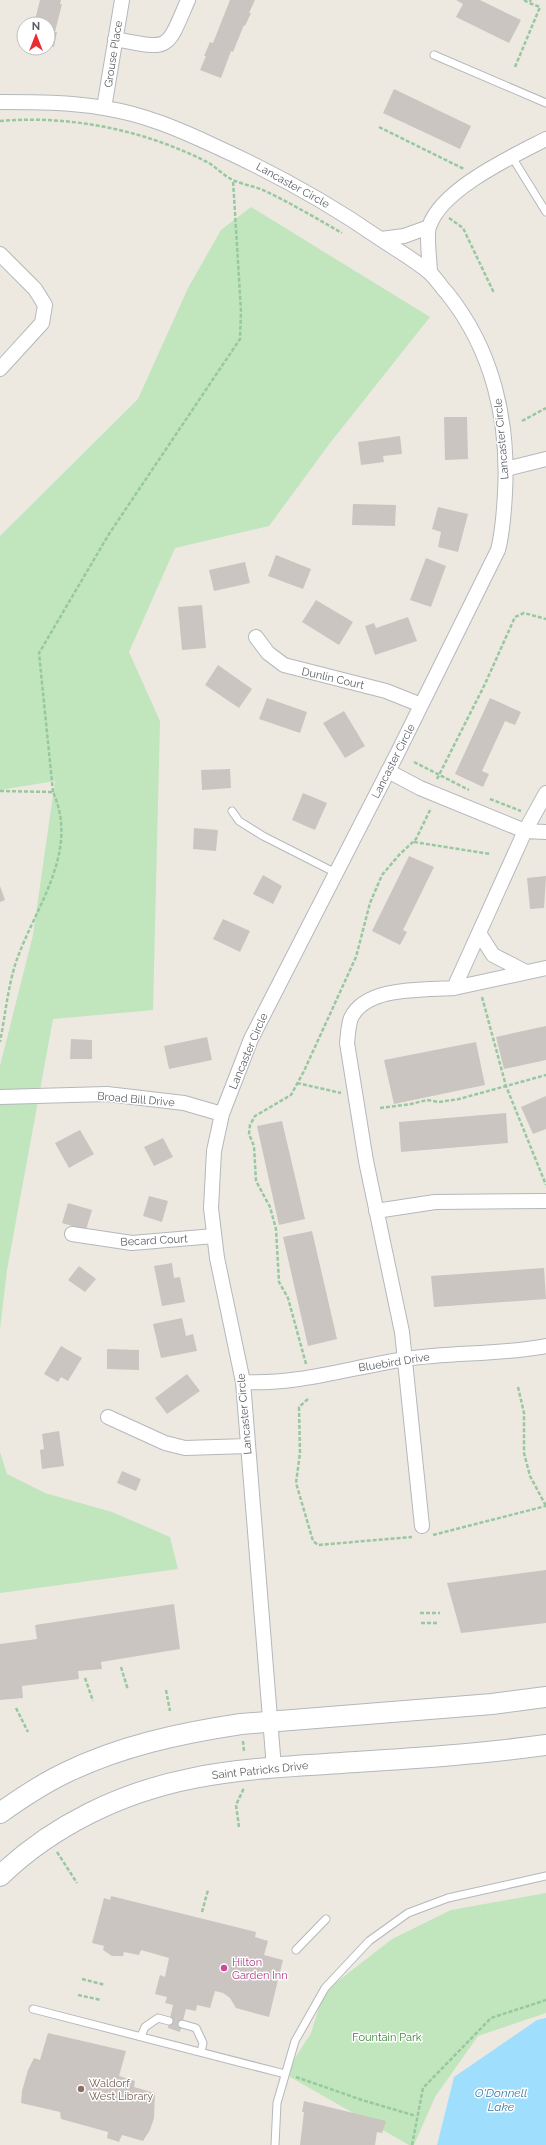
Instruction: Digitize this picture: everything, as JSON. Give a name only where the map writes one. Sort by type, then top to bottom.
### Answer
[{"type":"main road","points":[[0,1813],[65,1773],[127,1749],[208,1729],[272,1722],[492,1704],[546,1697]]},
{"type":"main road","name":"Saint Patricks Drive","points":[[0,1876],[14,1862],[61,1828],[128,1796],[194,1778],[245,1770],[497,1752],[546,1745]]},
{"type":"street","name":"Grouse Place","points":[[104,108],[122,0]]},
{"type":"street","points":[[115,39],[145,45],[165,44],[172,38],[188,0]]},
{"type":"street","name":"Lancaster Circle","points":[[0,102],[33,102],[104,108],[153,120],[192,135],[254,163],[329,204],[430,273],[455,303],[475,336],[493,377],[500,408],[506,469],[503,525],[498,550],[388,771],[251,1039],[222,1114],[214,1151],[211,1181],[214,1236],[243,1382],[272,1722],[274,1768]]},
{"type":"street","points":[[430,273],[429,227],[439,210],[451,198],[486,170],[546,139]]},
{"type":"street","points":[[381,239],[404,236],[429,227]]},
{"type":"street","points":[[0,254],[35,289],[45,305],[45,314],[42,323],[0,369]]},
{"type":"street","points":[[506,469],[546,459]]},
{"type":"street","name":"Dunlin Court","points":[[256,637],[268,654],[284,665],[386,690],[421,705]]},
{"type":"street","points":[[388,771],[420,788],[525,831],[546,832]]},
{"type":"street","points":[[454,988],[525,831],[546,793]]},
{"type":"street","points":[[479,933],[493,955],[526,972]]},
{"type":"street","points":[[423,1532],[401,1329],[376,1211],[355,1095],[347,1043],[348,1028],[356,1011],[374,998],[389,993],[454,988],[546,968]]},
{"type":"street","name":"Broad Bill Drive","points":[[0,1097],[107,1094],[184,1103],[222,1114]]},
{"type":"street","points":[[376,1211],[429,1202],[546,1201]]},
{"type":"street","name":"Becard Court","points":[[72,1234],[132,1243],[214,1236]]},
{"type":"street","name":"Bluebird Drive","points":[[243,1382],[260,1383],[309,1378],[405,1359],[546,1346]]},
{"type":"street","points":[[108,1417],[165,1442],[185,1448],[248,1446]]},
{"type":"lane","points":[[434,55],[546,103]]},
{"type":"lane","points":[[512,157],[546,212]]},
{"type":"lane","points":[[232,811],[239,821],[263,836],[336,873]]},
{"type":"lane","points":[[275,2145],[277,2103],[295,2041],[325,1988],[369,1941],[408,1913],[448,1898],[546,1876]]},
{"type":"lane","points":[[296,1950],[326,1919]]},
{"type":"lane","points":[[33,2009],[285,2074]]},
{"type":"lane","points":[[141,2036],[145,2027],[158,2018],[170,2021]]},
{"type":"lane","points":[[182,2024],[196,2028],[203,2044],[201,2052]]},
{"type":"path","points":[[515,67],[540,7],[530,1],[524,0]]},
{"type":"path","points":[[0,121],[60,120],[145,136],[179,149],[210,164],[234,180],[264,191],[348,236]]},
{"type":"path","points":[[379,127],[470,172]]},
{"type":"path","points":[[0,1042],[16,962],[50,884],[60,855],[61,822],[58,803],[53,792],[39,654],[109,534],[240,339],[241,310],[234,180]]},
{"type":"path","points":[[439,210],[463,228],[494,293]]},
{"type":"path","points":[[522,421],[546,408]]},
{"type":"path","points":[[436,781],[485,684],[515,618],[524,613],[546,620]]},
{"type":"path","points":[[414,762],[472,792]]},
{"type":"path","points":[[0,791],[53,792]]},
{"type":"path","points":[[485,797],[526,813]]},
{"type":"path","points":[[309,1378],[288,1298],[279,1282],[276,1229],[270,1207],[256,1181],[254,1146],[249,1134],[250,1125],[255,1116],[291,1095],[356,957],[370,903],[382,875],[398,855],[413,842],[431,808]]},
{"type":"path","points":[[413,842],[490,854]]},
{"type":"path","points":[[478,983],[506,1086],[546,1185]]},
{"type":"path","points":[[380,1108],[411,1104],[427,1100],[438,1102],[459,1099],[546,1075]]},
{"type":"path","points":[[297,1084],[355,1095]]},
{"type":"path","points":[[308,1399],[299,1407],[300,1453],[296,1483],[313,1541],[318,1545],[423,1532],[546,1506],[530,1476],[524,1453],[524,1413],[518,1387]]},
{"type":"path","points":[[420,1614],[440,1613]]},
{"type":"path","points":[[421,1623],[438,1622]]},
{"type":"path","points":[[120,1667],[128,1690]]},
{"type":"path","points":[[85,1678],[93,1700]]},
{"type":"path","points":[[166,1690],[170,1711]]},
{"type":"path","points":[[16,1708],[28,1732]]},
{"type":"path","points":[[239,1827],[236,1805],[246,1782]]},
{"type":"path","points":[[55,1849],[77,1883]]},
{"type":"path","points":[[202,1912],[208,1890]]},
{"type":"path","points":[[82,1979],[105,1985]]},
{"type":"path","points":[[78,1995],[101,2000]]},
{"type":"path","points":[[412,2145],[416,2116],[423,2088],[491,2018],[546,2000]]},
{"type":"path","points":[[296,2077],[362,2100],[416,2116]]},
{"type":"green space","points":[[251,207],[430,317],[330,443],[269,526],[175,548],[129,652],[160,721],[153,1010],[53,1019],[7,1270],[0,1329],[0,1066],[33,935],[55,781],[0,790],[0,536],[138,399],[188,288],[221,230]]},
{"type":"green space","points":[[0,1452],[7,1474],[45,1493],[112,1512],[170,1537],[178,1569],[0,1593]]},
{"type":"green space","name":"Fountain Park","points":[[546,1893],[546,2013],[478,2036],[435,2097],[414,2145],[409,2145],[285,2074],[311,2033],[324,1992],[392,1939],[451,1910]]},
{"type":"water","name":"O'Donnell Lake","points":[[546,2018],[546,2145],[437,2145],[454,2077],[537,2020]]},
{"type":"building","points":[[40,0],[61,0],[60,4],[62,4],[56,28],[56,16],[36,16]]},
{"type":"building","points":[[230,0],[255,0],[249,13],[251,13],[245,26],[244,25],[233,52],[231,51],[221,78],[200,70],[210,42],[213,43]]},
{"type":"building","points":[[456,0],[480,0],[521,20],[509,43],[456,17],[463,4]]},
{"type":"building","points":[[394,89],[471,126],[460,149],[383,113]]},
{"type":"building","points":[[444,417],[467,417],[468,459],[445,460]]},
{"type":"building","points":[[400,436],[402,454],[383,456],[384,462],[361,465],[358,442]]},
{"type":"building","points":[[353,504],[396,505],[395,526],[352,525]]},
{"type":"building","points":[[438,507],[468,514],[458,552],[438,547],[441,532],[432,529]]},
{"type":"building","points":[[276,555],[311,569],[303,589],[268,576]]},
{"type":"building","points":[[426,558],[446,566],[431,607],[410,600]]},
{"type":"building","points":[[245,562],[250,583],[214,591],[209,570]]},
{"type":"building","points":[[316,600],[353,622],[339,645],[302,622]]},
{"type":"building","points":[[202,605],[206,648],[182,650],[178,607]]},
{"type":"building","points":[[408,617],[417,641],[375,655],[365,626],[374,623],[376,628]]},
{"type":"building","points":[[218,665],[252,689],[239,708],[205,685]]},
{"type":"building","points":[[267,698],[307,712],[300,733],[259,719]]},
{"type":"building","points":[[490,698],[521,712],[515,725],[505,721],[482,771],[489,774],[483,787],[455,774]]},
{"type":"building","points":[[344,711],[365,746],[345,758],[323,723]]},
{"type":"building","points":[[230,769],[231,788],[202,790],[201,770]]},
{"type":"building","points":[[303,793],[327,803],[315,830],[292,820]]},
{"type":"building","points":[[194,828],[218,830],[216,851],[193,849]]},
{"type":"building","points":[[409,856],[434,867],[403,930],[407,932],[400,945],[372,931]]},
{"type":"building","points":[[263,875],[282,886],[273,904],[253,894]]},
{"type":"building","points":[[546,876],[544,908],[530,909],[527,878]]},
{"type":"building","points":[[0,886],[5,900],[0,902]]},
{"type":"building","points":[[223,919],[250,931],[240,952],[213,939]]},
{"type":"building","points":[[546,1026],[546,1060],[504,1069],[496,1037]]},
{"type":"building","points":[[207,1037],[212,1060],[169,1069],[164,1046]]},
{"type":"building","points":[[71,1039],[92,1040],[92,1059],[70,1059]]},
{"type":"building","points":[[476,1042],[485,1085],[394,1104],[384,1060]]},
{"type":"building","points":[[546,1096],[546,1129],[533,1134],[521,1107]]},
{"type":"building","points":[[506,1113],[508,1143],[401,1152],[399,1122]]},
{"type":"building","points":[[282,1121],[305,1219],[279,1225],[257,1126]]},
{"type":"building","points":[[80,1130],[94,1154],[69,1168],[55,1143]]},
{"type":"building","points":[[163,1138],[173,1157],[154,1166],[144,1147]]},
{"type":"building","points":[[149,1196],[168,1201],[162,1222],[143,1216]]},
{"type":"building","points":[[68,1203],[92,1210],[86,1230],[62,1223]]},
{"type":"building","points":[[312,1231],[337,1339],[308,1346],[283,1237]]},
{"type":"building","points":[[172,1263],[174,1278],[180,1277],[185,1302],[162,1306],[154,1266]]},
{"type":"building","points":[[79,1266],[96,1279],[85,1292],[68,1280]]},
{"type":"building","points":[[544,1268],[546,1299],[434,1307],[431,1276]]},
{"type":"building","points":[[182,1318],[186,1336],[193,1334],[197,1351],[161,1358],[153,1324]]},
{"type":"building","points":[[61,1346],[82,1358],[68,1381],[61,1377],[58,1382],[44,1374]]},
{"type":"building","points":[[107,1349],[139,1350],[139,1370],[107,1369]]},
{"type":"building","points":[[187,1374],[200,1391],[167,1414],[155,1398]]},
{"type":"building","points":[[59,1431],[64,1466],[42,1469],[40,1450],[44,1449],[42,1434]]},
{"type":"building","points":[[122,1471],[141,1479],[136,1491],[117,1483]]},
{"type":"building","points":[[546,1570],[546,1623],[461,1633],[447,1583]]},
{"type":"building","points":[[174,1604],[180,1649],[101,1662],[102,1669],[78,1671],[79,1679],[22,1686],[23,1698],[0,1700],[0,1644],[37,1639],[35,1625]]},
{"type":"building","name":"Hilton Garden Inn","points":[[111,1896],[256,1932],[255,1937],[268,1941],[264,1955],[283,1960],[269,2017],[236,2008],[230,1998],[223,1993],[215,1991],[210,2008],[197,2005],[196,2011],[186,2009],[180,2032],[168,2028],[173,2005],[165,2003],[167,1997],[155,1994],[160,1975],[165,1977],[169,1958],[141,1950],[139,1955],[124,1952],[123,1956],[112,1956],[103,1950],[104,1946],[92,1943],[104,1898],[110,1900]]},
{"type":"building","name":"Waldorf West Library","points":[[48,2033],[126,2051],[119,2076],[135,2081],[134,2087],[155,2093],[154,2118],[150,2130],[143,2141],[122,2135],[119,2142],[107,2138],[108,2132],[61,2119],[60,2112],[21,2103],[22,2091],[28,2070],[34,2058],[40,2060]]},
{"type":"building","points":[[304,2101],[386,2121],[382,2133],[377,2132],[375,2145],[300,2145]]},
{"type":"place","name":"Hilton Garden Inn","points":[[224,1968]]},
{"type":"place","name":"Waldorf West Library","points":[[81,2089]]}]
